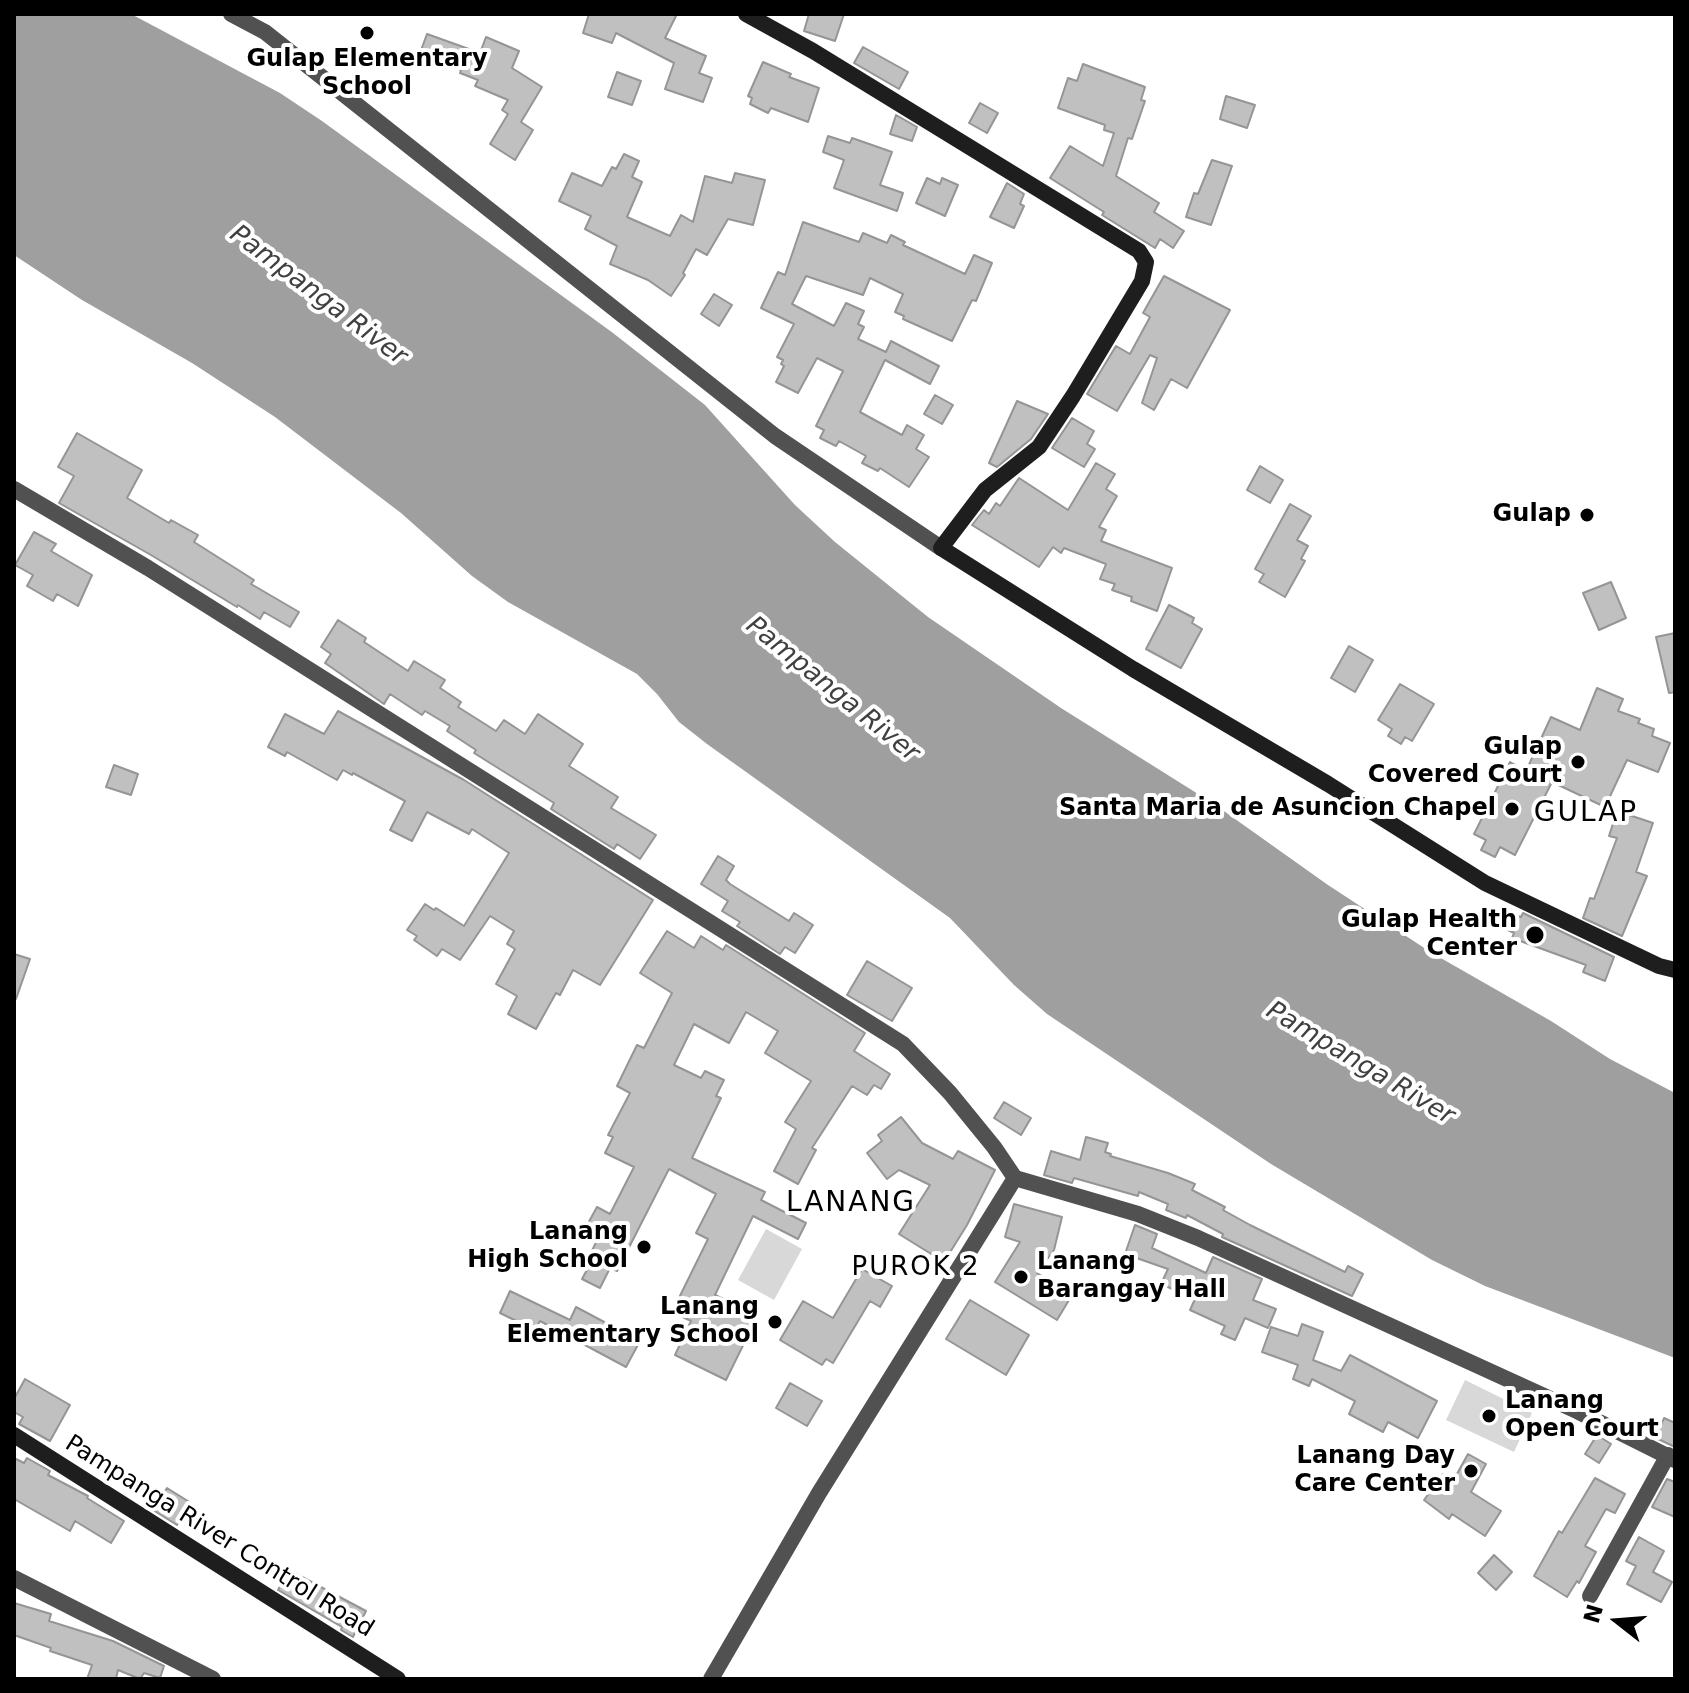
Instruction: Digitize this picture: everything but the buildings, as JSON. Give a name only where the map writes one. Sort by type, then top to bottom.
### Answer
[{"type":"street","points":[[231,14],[265,32],[775,436],[941,548],[1485,883],[1659,966],[1675,970]]},
{"type":"street","points":[[746,14],[813,51],[1139,251],[1146,262],[1142,281],[1039,447],[985,490],[941,548]]},
{"type":"street","points":[[14,489],[148,568],[903,1044],[950,1093],[1015,1178],[1138,1214],[1198,1238],[1671,1458],[1590,1596]]},
{"type":"street","points":[[711,1679],[819,1493],[1015,1178]]},
{"type":"street","name":"Pampanga River Control Road","points":[[14,1435],[398,1679]]},
{"type":"street","points":[[14,1578],[213,1679]]},
{"type":"shaded area","points":[[766,1229],[802,1249],[774,1300],[738,1280]]},
{"type":"shaded area","name":"Lanang Open Court","points":[[1465,1380],[1532,1413],[1514,1452],[1446,1420]]},
{"type":"water","name":"Pampanga River","points":[[14,14],[131,14],[280,93],[613,333],[705,405],[795,505],[835,542],[928,617],[1061,708],[1214,804],[1328,885],[1432,953],[1551,1021],[1610,1059],[1675,1093],[1675,1358],[1485,1286],[1432,1260],[1271,1164],[1047,1014],[1014,985],[950,918],[707,744],[679,722],[637,674],[508,602],[472,576],[401,513],[275,417],[14,255]]},
{"type":"place","name":"Gulap Elementary School","points":[[367,33]]},
{"type":"place","name":"Gulap","points":[[1587,515]]},
{"type":"place","name":"Gulap Covered Court","points":[[1578,762]]},
{"type":"place","name":"Santa Maria de Asuncion Chapel","points":[[1512,809]]},
{"type":"place","name":"Gulap Health Center","points":[[1535,935]]},
{"type":"place","name":"Lanang High School","points":[[644,1247]]},
{"type":"place","name":"Lanang Barangay Hall","points":[[1021,1277]]},
{"type":"place","name":"Lanang Elementary School","points":[[775,1322]]},
{"type":"place","name":"Lanang Open Court","points":[[1489,1416]]},
{"type":"place","name":"Lanang Day Care Center","points":[[1471,1471]]},
{"type":"district","name":"GULAP","points":[[1586,814]]},
{"type":"district","name":"LANANG","points":[[851,1204]]},
{"type":"district","name":"PUROK 2","points":[[916,1268]]}]
